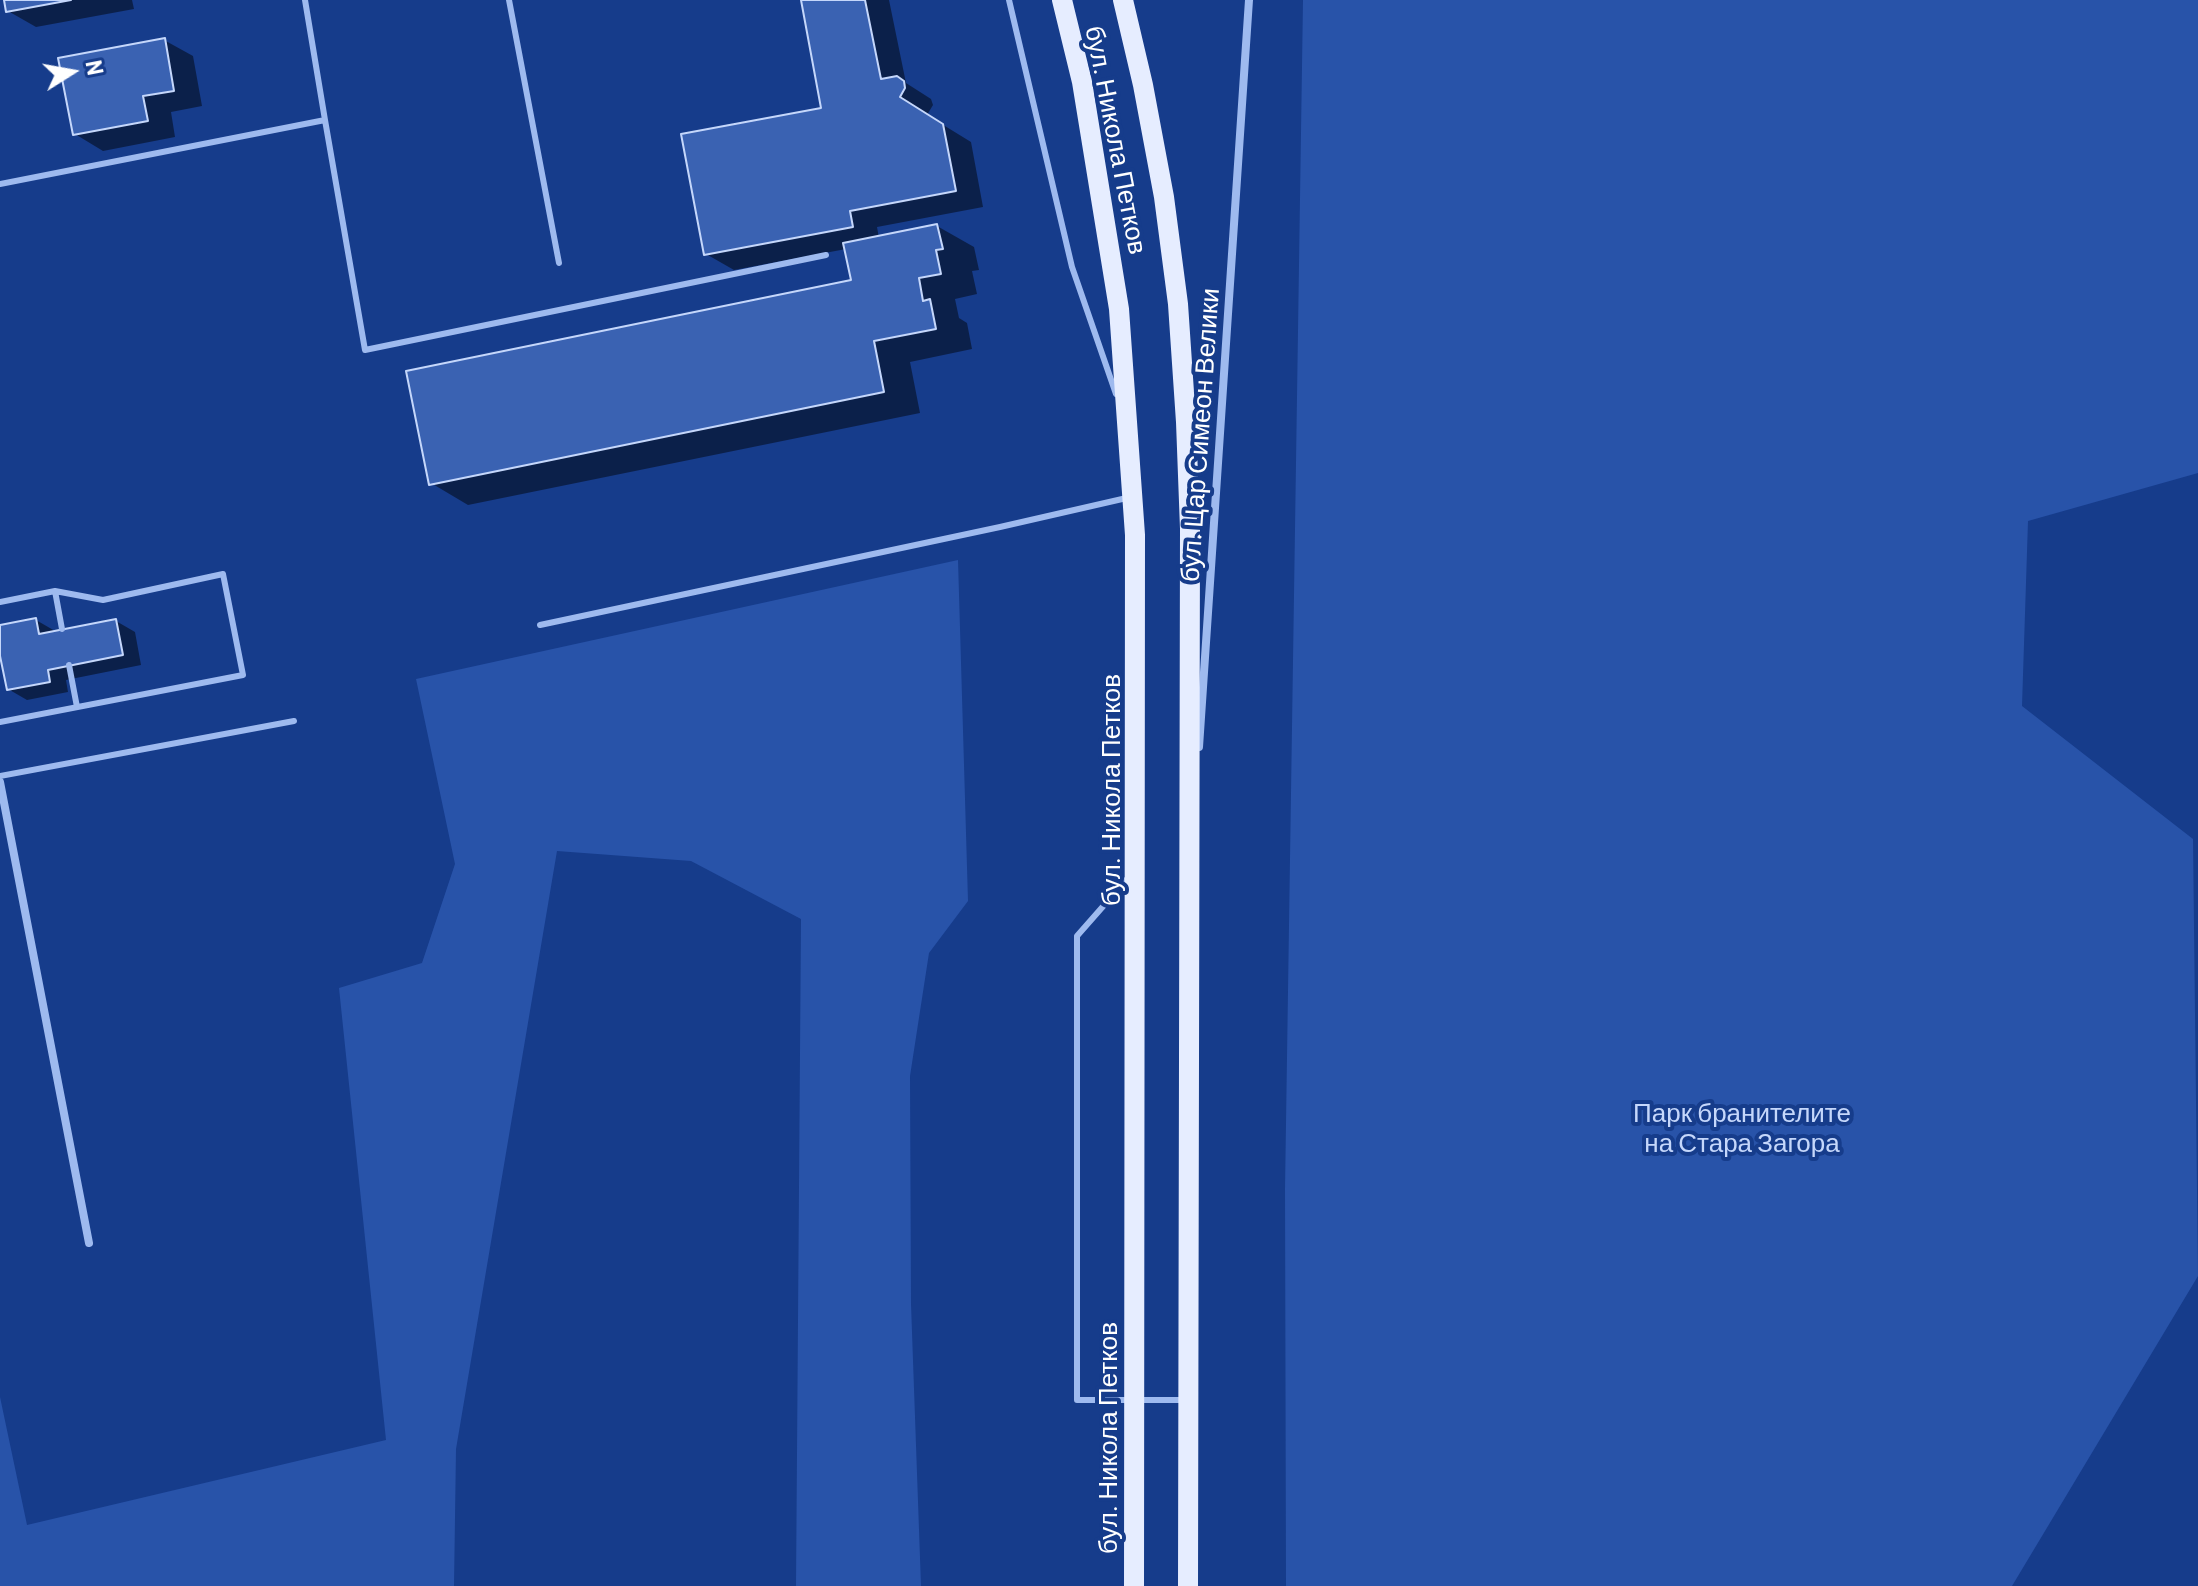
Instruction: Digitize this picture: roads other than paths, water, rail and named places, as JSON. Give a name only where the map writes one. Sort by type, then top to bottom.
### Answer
[{"type":"main road","name":"бул. Никола Петков","points":[[1062,0],[1082,82],[1119,309],[1133,496],[1137,643],[1134,1586]]},
{"type":"main road","name":"бул. Никола Петков","points":[[1123,0],[1164,197],[1179,319],[1190,529],[1188,1586]]},
{"type":"street","name":"бул. Цар Симеон Велики","points":[[1191,872],[1249,0]]},
{"type":"street","points":[[0,782],[89,1243]]},
{"type":"lane","points":[[305,0],[365,350],[826,255]]},
{"type":"lane","points":[[509,0],[559,263]]},
{"type":"lane","points":[[1009,0],[1072,267],[1130,432]]},
{"type":"lane","points":[[0,184],[325,120]]},
{"type":"lane","points":[[540,625],[1133,496]]},
{"type":"lane","points":[[0,602],[55,591],[103,600],[223,574],[243,675],[0,722]]},
{"type":"lane","points":[[55,591],[62,629]]},
{"type":"lane","points":[[69,665],[77,707]]},
{"type":"lane","points":[[0,776],[294,721]]},
{"type":"lane","points":[[1136,868],[1077,936],[1077,1400],[1188,1400]]},
{"type":"park label","name":"Парк бранителите на Стара Загора","points":[[1742,1128]]}]
